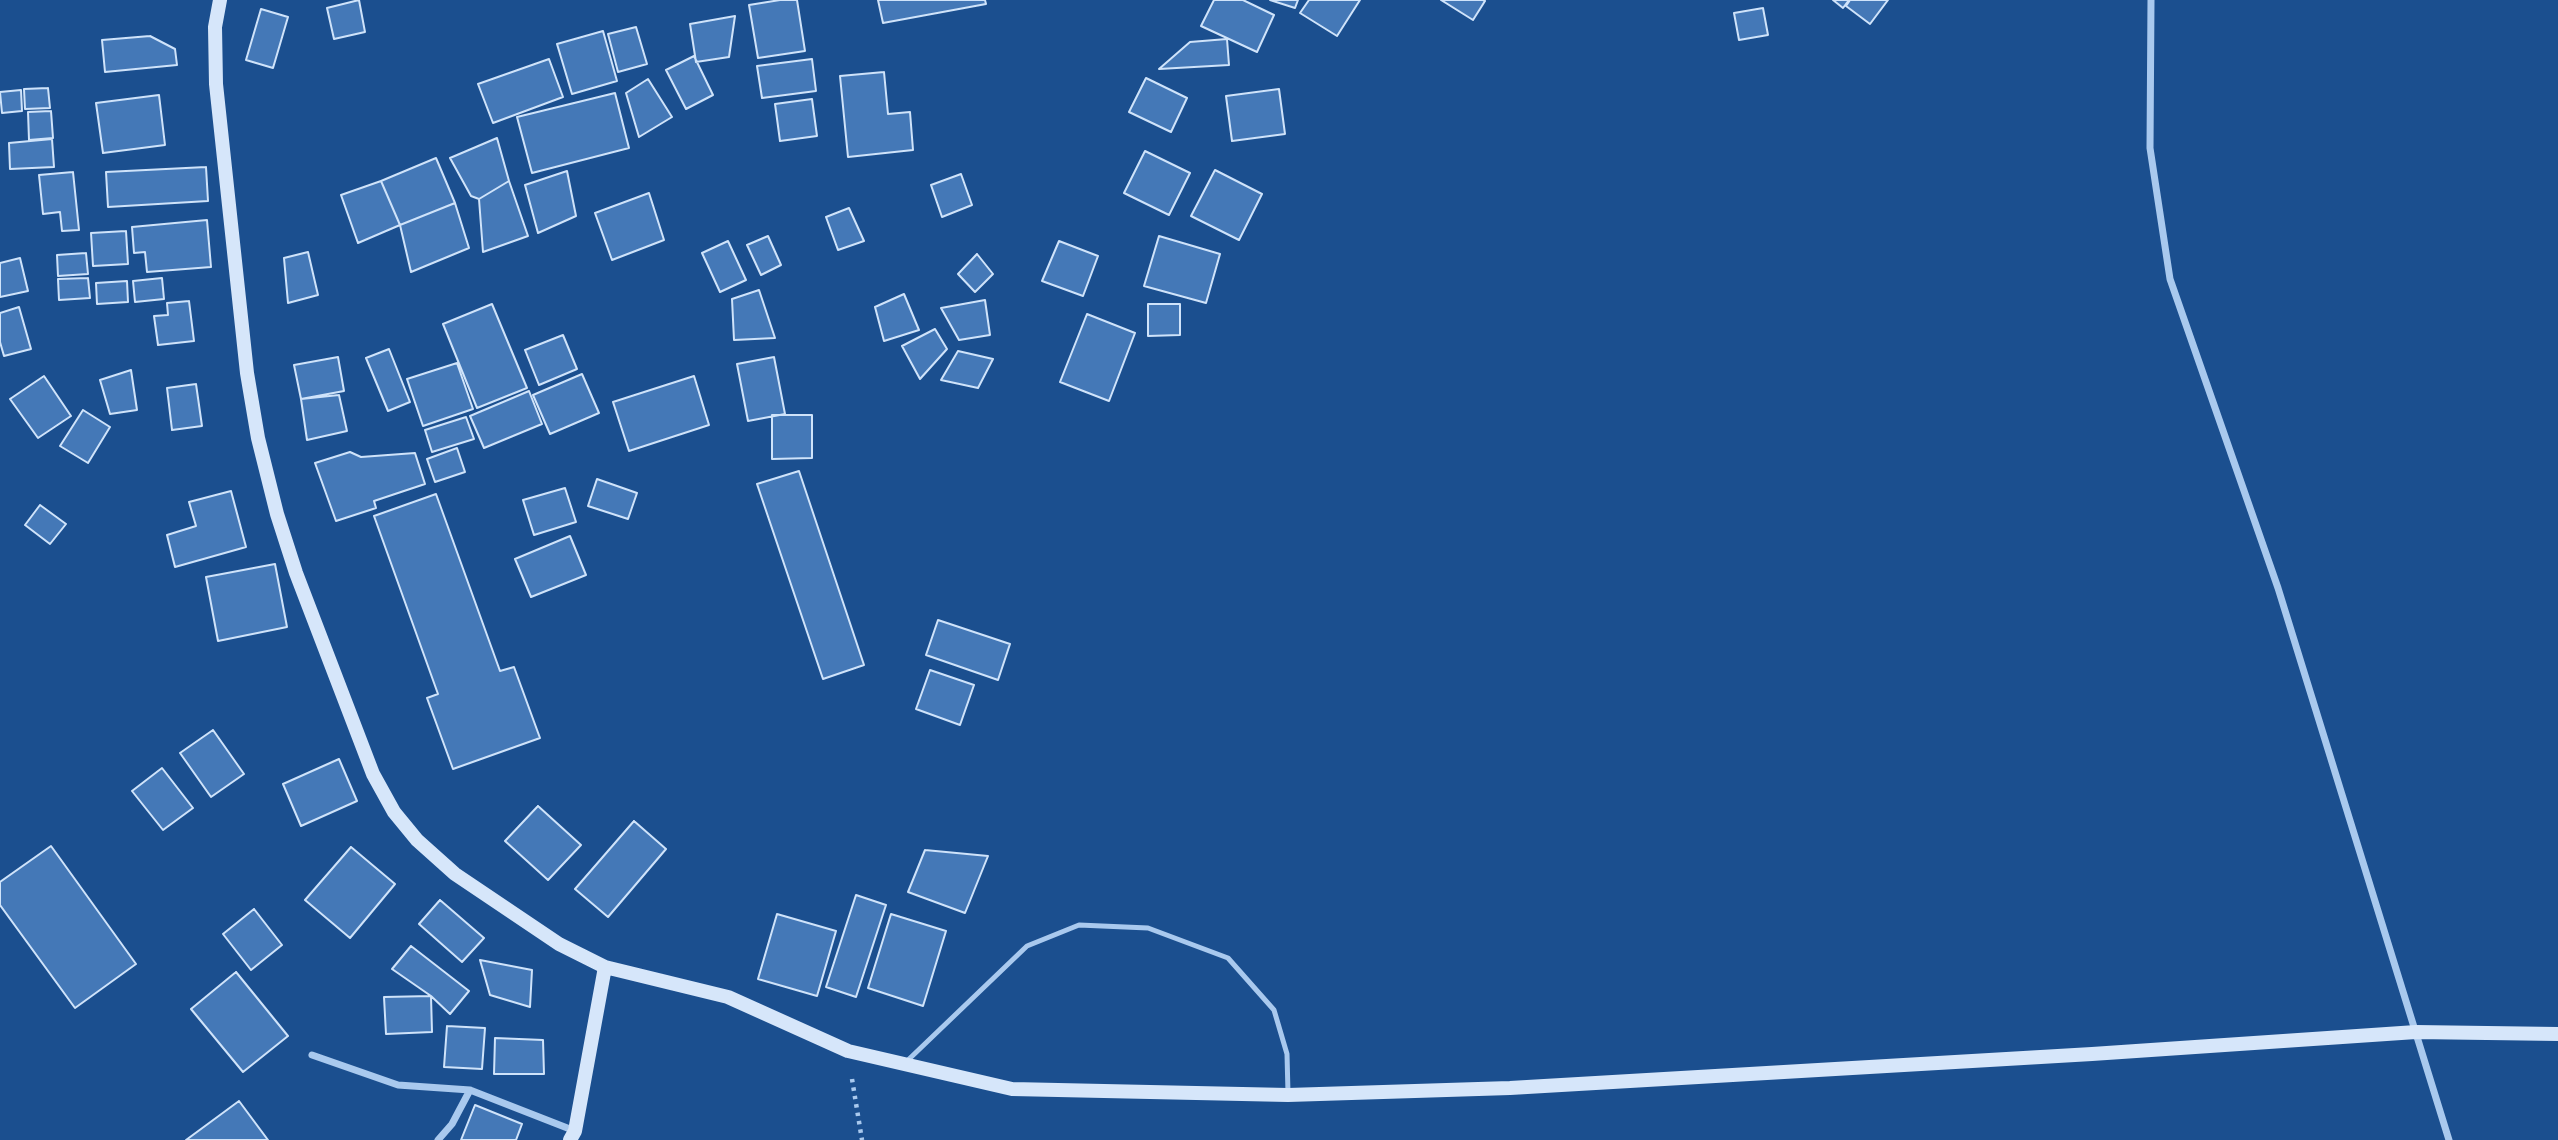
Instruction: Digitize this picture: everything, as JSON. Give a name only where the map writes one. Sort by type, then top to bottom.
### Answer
[{"type":"main road","points":[[220,0],[215,27],[216,84],[247,373],[258,438],[277,514],[296,573],[373,774],[401,821],[417,840],[455,874],[559,944],[605,967],[728,997],[848,1051],[1012,1089],[1288,1095],[1510,1088],[2416,1032],[2558,1034]]},
{"type":"main road","points":[[573,1135],[605,967]]},
{"type":"street","points":[[2151,0],[2150,148],[2170,279],[2278,588],[2449,1140]]},
{"type":"street","points":[[312,1055],[398,1085],[470,1090],[573,1135]]},
{"type":"street","points":[[438,1140],[452,1124],[470,1090]]},
{"type":"lane","points":[[904,1065],[1027,946],[1079,925],[1148,928],[1228,958],[1274,1010],[1287,1054],[1288,1095]]},
{"type":"path","points":[[848,1051],[862,1140]]},
{"type":"building","points":[[359,0],[365,32],[334,39],[327,8]]},
{"type":"building","points":[[797,0],[805,51],[758,58],[749,5]]},
{"type":"building","points":[[878,0],[985,0],[986,4],[883,23]]},
{"type":"building","points":[[1214,0],[1243,0],[1274,15],[1257,52],[1201,26]]},
{"type":"building","points":[[1270,0],[1298,0],[1295,8]]},
{"type":"building","points":[[1309,0],[1360,0],[1337,36],[1300,13]]},
{"type":"building","points":[[1441,0],[1483,0],[1485,1],[1473,20]]},
{"type":"building","points":[[1833,0],[1849,0],[1843,8]]},
{"type":"building","points":[[1850,0],[1888,0],[1870,24],[1846,6]]},
{"type":"building","points":[[1763,8],[1768,35],[1739,40],[1734,13]]},
{"type":"building","points":[[261,9],[288,17],[273,68],[246,60]]},
{"type":"building","points":[[735,16],[729,57],[696,62],[690,24]]},
{"type":"building","points":[[636,27],[647,64],[618,72],[608,34]]},
{"type":"building","points":[[603,31],[617,81],[572,94],[557,44]]},
{"type":"building","points":[[150,36],[175,49],[177,65],[105,72],[102,40]]},
{"type":"building","points":[[1227,39],[1229,65],[1159,69],[1190,42]]},
{"type":"building","points":[[694,56],[713,95],[686,109],[666,70]]},
{"type":"building","points":[[549,59],[563,97],[493,123],[478,84]]},
{"type":"building","points":[[812,59],[816,91],[762,98],[757,66]]},
{"type":"building","points":[[884,72],[888,114],[910,112],[913,150],[848,157],[840,76]]},
{"type":"building","points":[[1146,78],[1187,98],[1171,132],[1129,112]]},
{"type":"building","points":[[648,79],[672,117],[639,137],[626,93]]},
{"type":"building","points":[[48,88],[50,108],[25,109],[24,89]]},
{"type":"building","points":[[1279,89],[1285,134],[1232,141],[1226,96]]},
{"type":"building","points":[[21,90],[22,111],[2,113],[0,92]]},
{"type":"building","points":[[615,93],[629,148],[532,173],[517,117]]},
{"type":"building","points":[[159,95],[165,145],[103,153],[96,103]]},
{"type":"building","points":[[812,99],[817,136],[780,141],[775,104]]},
{"type":"building","points":[[51,111],[53,138],[29,140],[28,112]]},
{"type":"building","points":[[497,138],[509,181],[479,199],[471,196],[450,158]]},
{"type":"building","points":[[52,139],[54,167],[10,169],[9,143]]},
{"type":"building","points":[[1145,151],[1190,173],[1169,215],[1124,193]]},
{"type":"building","points":[[436,158],[455,203],[400,225],[381,181]]},
{"type":"building","points":[[206,167],[208,201],[108,207],[106,172]]},
{"type":"building","points":[[1215,170],[1262,194],[1239,240],[1191,216]]},
{"type":"building","points":[[567,171],[576,216],[538,233],[525,185]]},
{"type":"building","points":[[73,172],[79,230],[62,231],[60,212],[43,214],[39,175]]},
{"type":"building","points":[[961,174],[972,205],[942,217],[931,185]]},
{"type":"building","points":[[381,181],[400,225],[358,243],[341,195]]},
{"type":"building","points":[[509,181],[528,236],[483,252],[479,199]]},
{"type":"building","points":[[649,193],[664,240],[612,260],[595,213]]},
{"type":"building","points":[[455,203],[469,248],[411,272],[400,225]]},
{"type":"building","points":[[849,208],[864,241],[838,250],[826,217]]},
{"type":"building","points":[[207,220],[211,267],[147,272],[145,252],[134,253],[132,227]]},
{"type":"building","points":[[126,231],[128,264],[93,266],[91,233]]},
{"type":"building","points":[[768,236],[781,265],[761,275],[747,245]]},
{"type":"building","points":[[1159,236],[1220,254],[1206,303],[1144,286]]},
{"type":"building","points":[[728,241],[746,280],[720,292],[702,253]]},
{"type":"building","points":[[1059,241],[1098,256],[1083,296],[1042,281]]},
{"type":"building","points":[[308,252],[318,295],[288,303],[284,258]]},
{"type":"building","points":[[86,253],[88,274],[58,276],[57,255]]},
{"type":"building","points":[[977,254],[993,274],[975,292],[958,274]]},
{"type":"building","points":[[20,258],[28,291],[0,297],[0,263]]},
{"type":"building","points":[[88,278],[90,298],[59,300],[58,279]]},
{"type":"building","points":[[162,278],[164,299],[135,302],[133,281]]},
{"type":"building","points":[[127,281],[128,302],[97,304],[96,283]]},
{"type":"building","points":[[759,290],[775,338],[734,340],[732,299]]},
{"type":"building","points":[[904,294],[919,330],[884,341],[875,307]]},
{"type":"building","points":[[985,300],[990,335],[959,340],[941,308]]},
{"type":"building","points":[[189,301],[194,341],[158,345],[154,316],[168,315],[167,303]]},
{"type":"building","points":[[492,304],[527,388],[477,408],[443,324]]},
{"type":"building","points":[[1148,304],[1180,304],[1180,335],[1148,336]]},
{"type":"building","points":[[19,307],[31,349],[4,356],[0,342],[0,313]]},
{"type":"building","points":[[1087,314],[1135,333],[1109,401],[1060,382]]},
{"type":"building","points":[[935,329],[947,349],[920,379],[902,346]]},
{"type":"building","points":[[563,335],[577,369],[539,385],[525,350]]},
{"type":"building","points":[[389,349],[410,402],[388,411],[366,358]]},
{"type":"building","points":[[958,351],[993,359],[978,388],[941,380]]},
{"type":"building","points":[[338,357],[344,391],[301,399],[294,365]]},
{"type":"building","points":[[774,357],[785,414],[748,421],[737,364]]},
{"type":"building","points":[[457,363],[473,409],[423,426],[407,379]]},
{"type":"building","points":[[131,370],[137,410],[110,414],[100,380]]},
{"type":"building","points":[[582,374],[599,413],[550,434],[533,395]]},
{"type":"building","points":[[44,376],[71,416],[38,438],[10,399]]},
{"type":"building","points":[[694,376],[709,425],[629,451],[613,402]]},
{"type":"building","points":[[196,384],[202,426],[172,430],[167,388]]},
{"type":"building","points":[[529,391],[542,424],[484,448],[470,416]]},
{"type":"building","points":[[339,395],[347,431],[307,440],[301,399]]},
{"type":"building","points":[[83,410],[110,427],[88,463],[60,446]]},
{"type":"building","points":[[772,415],[812,415],[812,458],[772,459]]},
{"type":"building","points":[[466,417],[474,439],[432,452],[425,430]]},
{"type":"building","points":[[457,448],[465,472],[435,482],[427,459]]},
{"type":"building","points":[[350,452],[361,457],[415,453],[425,484],[374,501],[376,508],[336,521],[315,463]]},
{"type":"building","points":[[799,471],[864,665],[823,679],[757,484]]},
{"type":"building","points":[[597,479],[637,493],[628,519],[588,506]]},
{"type":"building","points":[[565,488],[576,522],[534,535],[523,500]]},
{"type":"building","points":[[231,491],[246,547],[175,567],[167,535],[196,526],[189,502]]},
{"type":"building","points":[[436,494],[500,671],[514,667],[540,738],[453,769],[427,698],[438,694],[374,516]]},
{"type":"building","points":[[40,505],[66,524],[50,544],[25,525]]},
{"type":"building","points":[[570,536],[586,575],[531,597],[515,559]]},
{"type":"building","points":[[275,564],[287,627],[218,641],[206,577]]},
{"type":"building","points":[[938,620],[1010,644],[998,680],[926,655]]},
{"type":"building","points":[[930,670],[974,685],[960,725],[916,709]]},
{"type":"building","points":[[213,730],[244,774],[211,797],[180,753]]},
{"type":"building","points":[[339,759],[357,801],[301,826],[283,784]]},
{"type":"building","points":[[162,768],[193,808],[163,830],[132,791]]},
{"type":"building","points":[[538,806],[581,845],[548,880],[505,841]]},
{"type":"building","points":[[634,821],[666,849],[608,917],[575,889]]},
{"type":"building","points":[[51,846],[136,964],[75,1008],[0,905],[0,882]]},
{"type":"building","points":[[351,847],[395,884],[350,938],[305,900]]},
{"type":"building","points":[[925,850],[988,856],[965,913],[908,892]]},
{"type":"building","points":[[856,895],[886,905],[856,997],[826,987]]},
{"type":"building","points":[[440,900],[484,938],[462,962],[419,924]]},
{"type":"building","points":[[254,909],[282,945],[251,970],[223,934]]},
{"type":"building","points":[[777,914],[836,931],[817,996],[758,979]]},
{"type":"building","points":[[891,914],[946,931],[923,1006],[868,988]]},
{"type":"building","points":[[411,946],[469,991],[450,1014],[431,996],[392,969]]},
{"type":"building","points":[[480,960],[532,970],[530,1007],[490,995]]},
{"type":"building","points":[[236,972],[288,1036],[243,1072],[191,1009]]},
{"type":"building","points":[[431,996],[432,1032],[386,1034],[384,997]]},
{"type":"building","points":[[447,1026],[485,1028],[482,1069],[444,1067]]},
{"type":"building","points":[[495,1038],[543,1040],[544,1074],[494,1074]]},
{"type":"building","points":[[239,1101],[268,1140],[186,1140]]},
{"type":"building","points":[[475,1105],[522,1124],[516,1140],[461,1140]]}]
